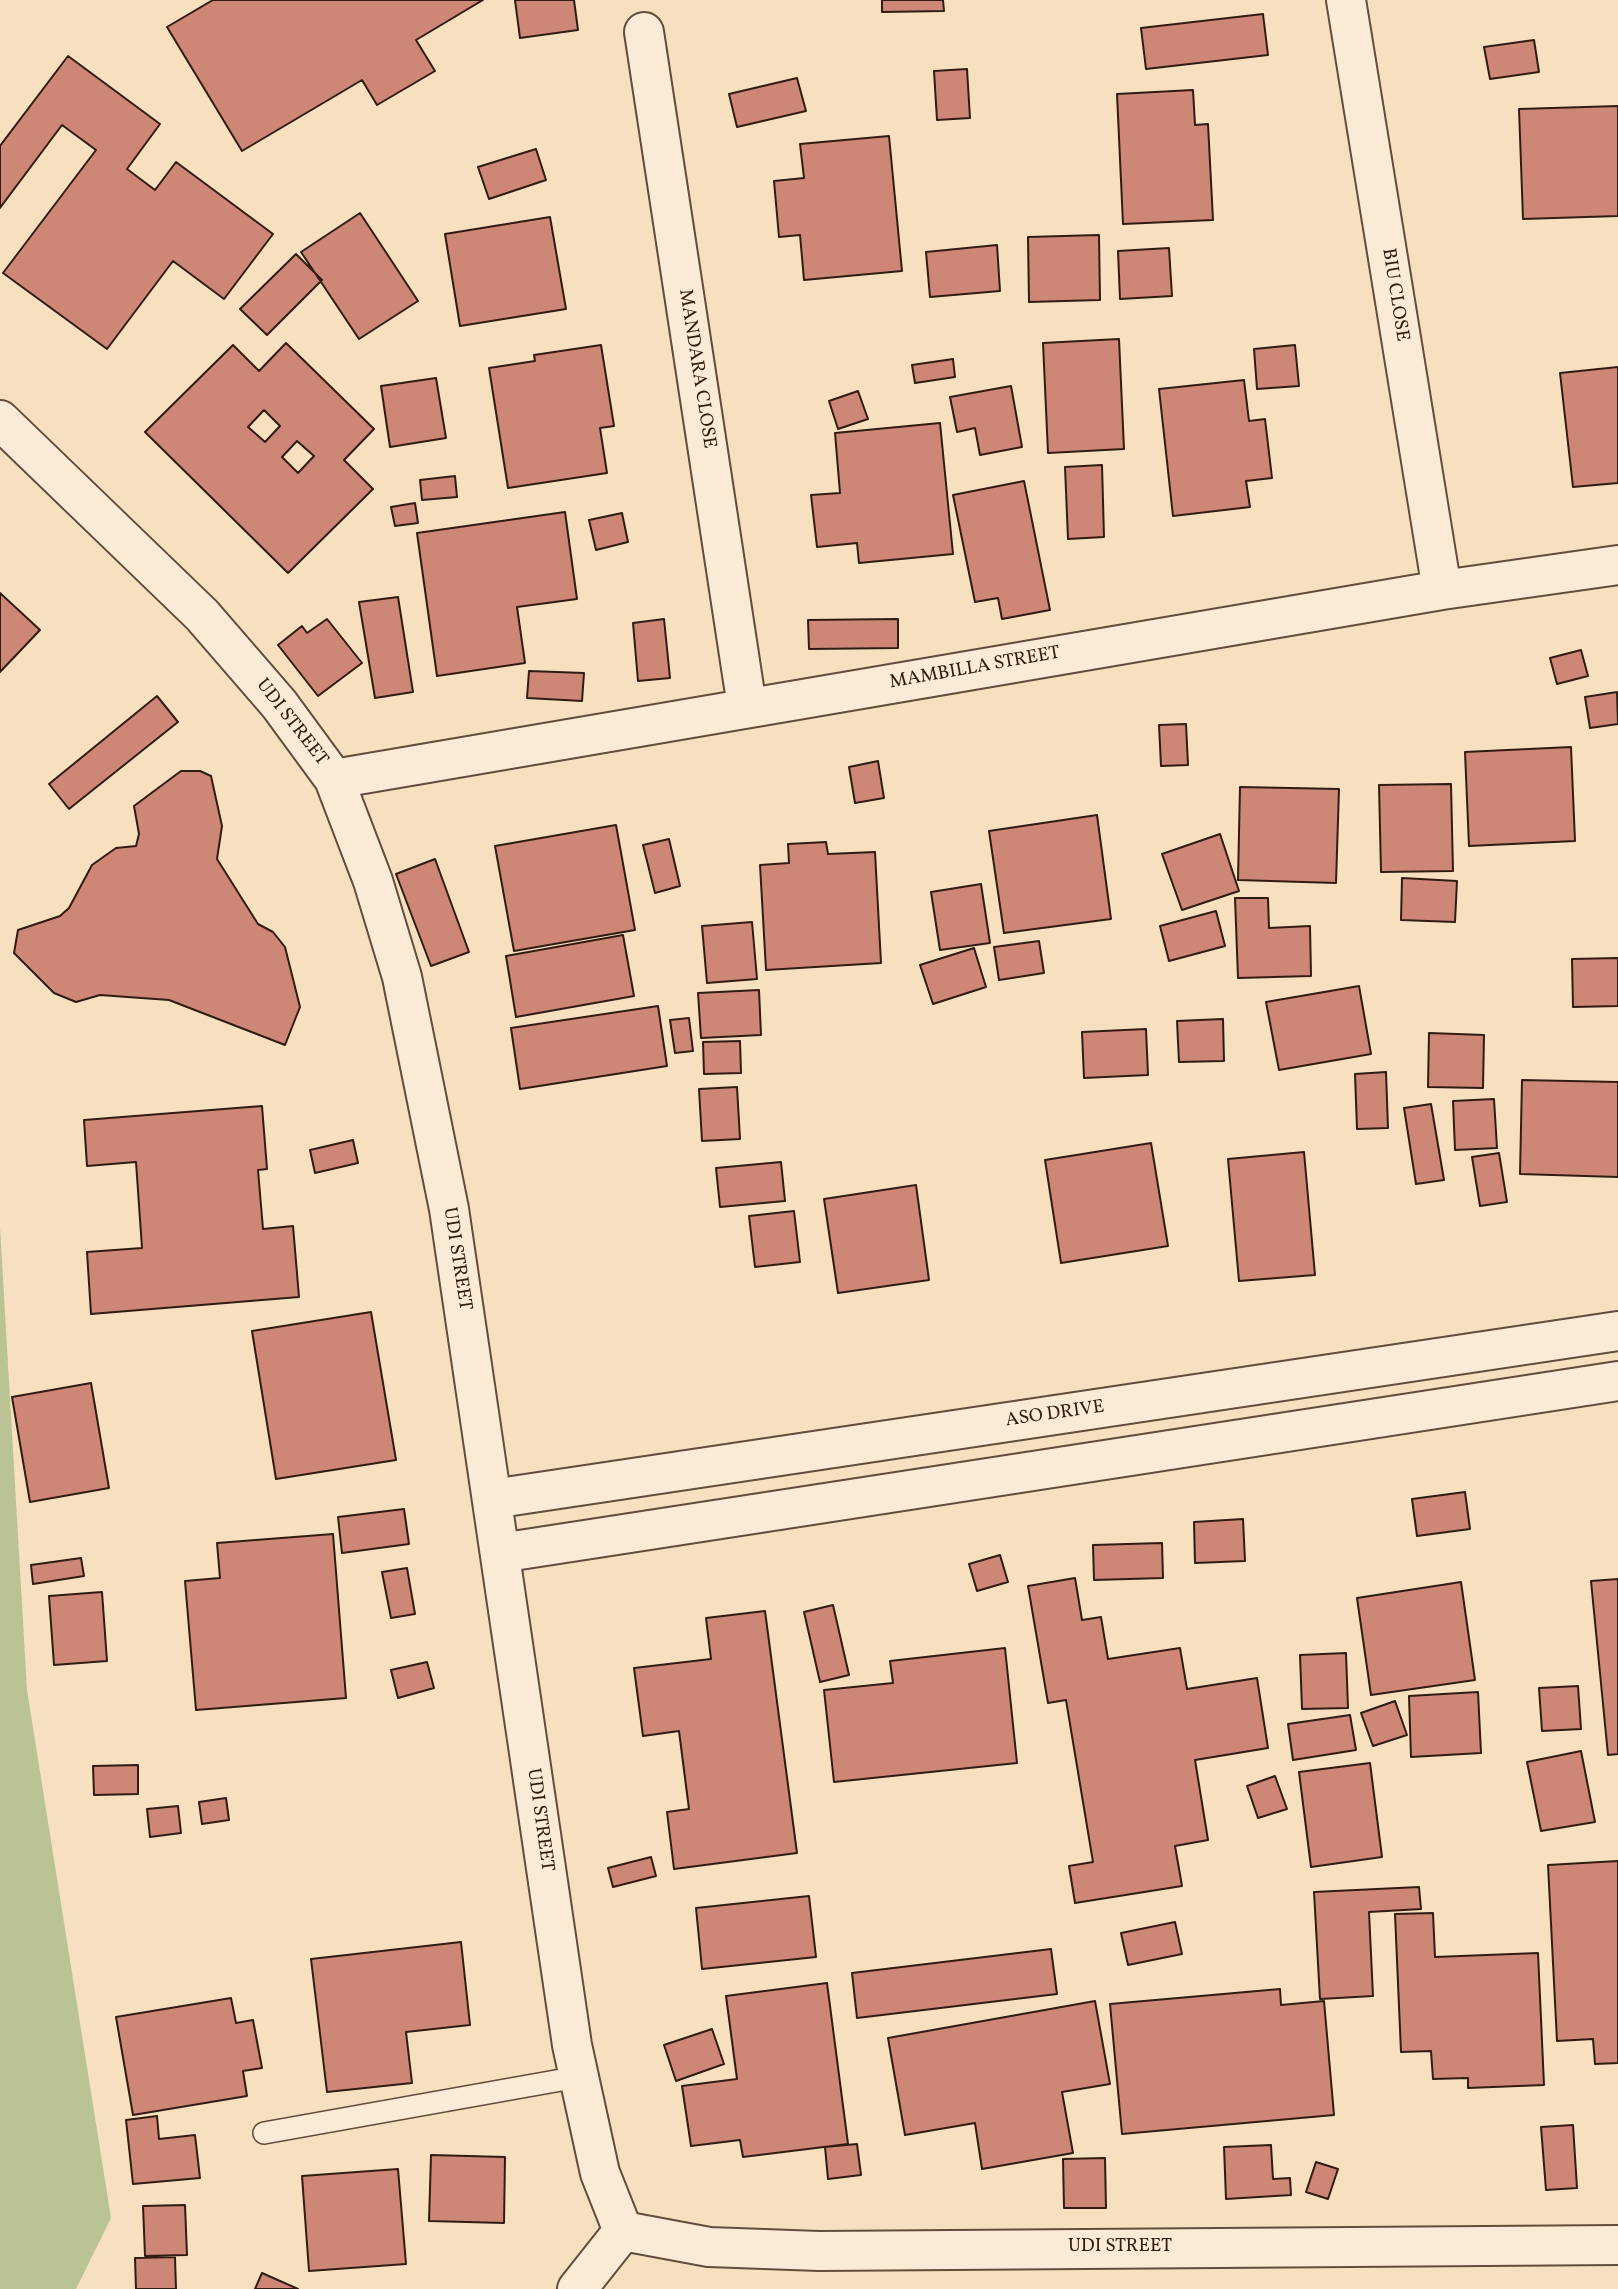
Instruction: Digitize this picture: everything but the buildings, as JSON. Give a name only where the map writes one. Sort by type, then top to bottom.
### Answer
[{"type":"street","name":"BIU CLOSE","points":[[1346,0],[1443,590]]},
{"type":"street","name":"MANDARA CLOSE","points":[[644,32],[747,707]]},
{"type":"street","name":"UDI STREET","points":[[0,420],[202,615],[279,704],[334,779],[380,905],[402,977],[424,1075],[449,1209],[578,2077],[600,2174],[623,2231],[709,2248],[819,2251],[1618,2245]]},
{"type":"street","name":"MAMBILLA STREET","points":[[334,779],[1443,590],[1618,565]]},
{"type":"street","name":"ASO DRIVE","points":[[492,1499],[1618,1331]]},
{"type":"street","points":[[500,1553],[1618,1381]]},
{"type":"street","points":[[577,2289],[623,2231]]},
{"type":"lane","points":[[264,2133],[578,2077]]},
{"type":"green space","points":[[0,1227],[27,1690],[111,2218],[76,2289],[0,2289]]}]
